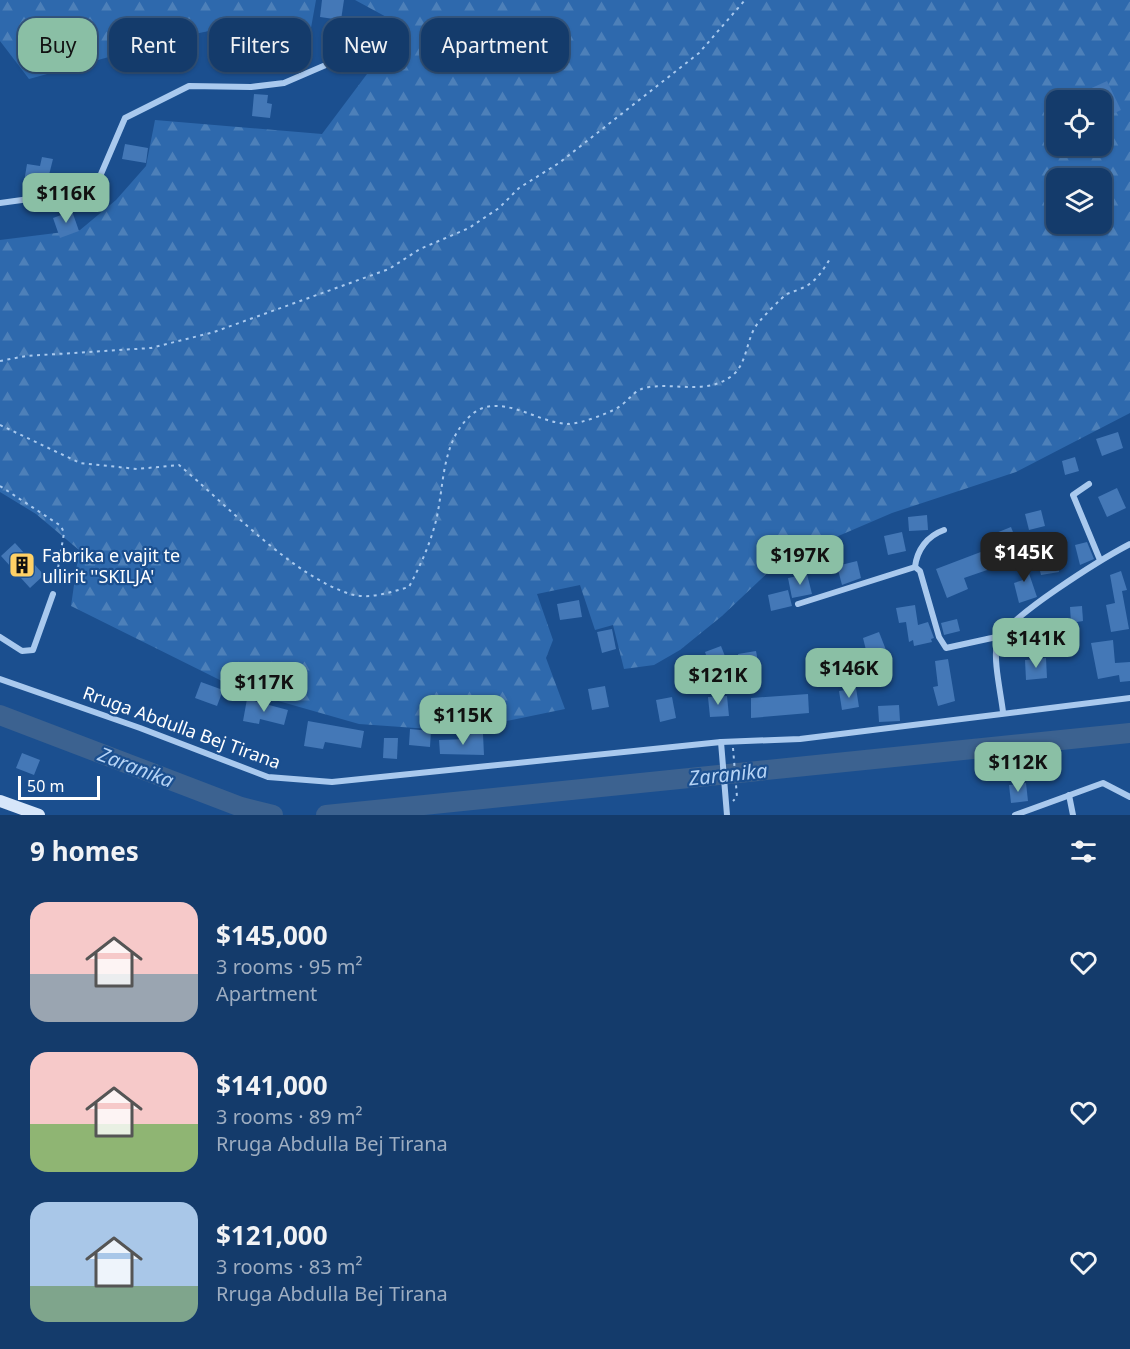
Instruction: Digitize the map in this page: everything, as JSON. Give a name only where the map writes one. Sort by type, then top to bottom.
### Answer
[{"type":"main road","points":[[0,801],[39,815]]},
{"type":"street","points":[[0,203],[87,191],[98,181],[125,118],[189,86],[251,87],[284,83],[323,66]]},
{"type":"street","points":[[1089,484],[1073,495],[1100,560]]},
{"type":"street","points":[[915,567],[916,556],[927,540],[944,530]]},
{"type":"street","points":[[915,567],[920,571],[939,637],[946,648],[1001,636],[1047,597],[1100,560],[1130,544]]},
{"type":"street","points":[[798,604],[915,567]]},
{"type":"street","points":[[0,637],[22,651],[33,650],[53,594]]},
{"type":"street","points":[[1001,636],[996,652],[1003,712]]},
{"type":"street","name":"Rruga Abdulla Bej Tirana","points":[[0,678],[268,777],[332,782],[721,742],[800,739],[1130,698]]},
{"type":"street","points":[[721,742],[727,815]]},
{"type":"street","points":[[1015,815],[1103,783],[1130,797]]},
{"type":"street","points":[[1070,795],[1073,815]]},
{"type":"path","points":[[0,362],[26,356],[151,348],[214,332],[389,269],[420,249],[469,228],[499,208],[519,188],[559,163],[699,53],[745,0]]},
{"type":"path","points":[[0,425],[80,463],[137,468],[179,465],[307,572],[351,594],[374,596],[409,587],[422,562],[435,526],[445,463],[467,418],[478,409],[498,406],[518,408],[544,420],[569,424],[605,414],[622,405],[633,393],[648,387],[692,388],[713,385],[732,376],[741,366],[747,343],[759,322],[786,295],[809,285],[831,257]]},
{"type":"path","points":[[0,486],[61,526],[64,533],[53,594]]},
{"type":"path","points":[[734,758],[737,797]]},
{"type":"green space","points":[[0,0],[316,0],[311,28],[311,18],[209,18],[209,31],[197,33],[197,18],[109,18],[109,57],[97,60],[97,18],[18,18],[18,65],[0,41]]},
{"type":"green space","points":[[355,0],[1130,0],[1130,413],[1016,472],[892,513],[780,561],[722,616],[680,650],[654,665],[624,669],[613,625],[595,630],[580,585],[537,594],[553,640],[546,658],[565,709],[458,731],[359,724],[240,690],[71,606],[79,550],[36,514],[0,492],[0,240],[80,230],[116,200],[146,166],[155,120],[322,134],[368,72],[409,72],[409,18],[388,18]]},
{"type":"green space","points":[[24,72],[54,72],[29,79]]},
{"type":"building","points":[[322,0],[344,0],[341,18],[320,17]]},
{"type":"building","points":[[1107,81],[1111,90],[1087,90]]},
{"type":"building","points":[[1112,91],[1121,110],[1112,114]]},
{"type":"building","points":[[254,94],[268,95],[267,103],[272,104],[270,118],[252,116]]},
{"type":"building","points":[[125,144],[148,148],[146,163],[122,159]]},
{"type":"building","points":[[42,157],[53,159],[45,191],[23,188],[27,164],[40,166]]},
{"type":"building","points":[[72,211],[79,231],[60,238],[53,218]]},
{"type":"building","points":[[1118,432],[1123,448],[1102,456],[1096,439]]},
{"type":"building","points":[[1075,457],[1079,471],[1065,475],[1062,461]]},
{"type":"building","points":[[1117,488],[1126,508],[1107,517],[1098,497]]},
{"type":"building","points":[[1041,510],[1045,526],[1029,530],[1025,514]]},
{"type":"building","points":[[927,515],[928,530],[909,531],[908,517]]},
{"type":"building","points":[[1011,527],[1018,545],[1002,551],[996,533]]},
{"type":"building","points":[[902,532],[906,551],[888,555],[884,536]]},
{"type":"building","points":[[1087,542],[1094,559],[1080,565],[1075,545]]},
{"type":"building","name":"Fabrika e vajit te ullirit ''SKILJA'","points":[[15,543],[44,575],[30,588],[1,556]]},
{"type":"building","points":[[986,550],[993,568],[964,578],[968,589],[947,598],[936,569]]},
{"type":"building","points":[[1022,553],[1037,597],[1019,603],[1014,583],[1023,580],[1016,555]]},
{"type":"building","points":[[1056,554],[1059,572],[1041,575],[1037,559]]},
{"type":"building","points":[[857,561],[861,578],[842,585],[837,566]]},
{"type":"building","points":[[1121,571],[1127,590],[1122,591],[1129,629],[1111,632],[1106,605],[1115,603],[1110,575]]},
{"type":"building","points":[[807,574],[812,594],[792,598],[788,578]]},
{"type":"building","points":[[788,590],[792,606],[771,611],[768,595]]},
{"type":"building","points":[[579,600],[582,617],[560,620],[557,604]]},
{"type":"building","points":[[915,605],[918,625],[928,622],[934,638],[931,639],[932,642],[914,646],[913,640],[909,642],[906,622],[899,623],[896,608]]},
{"type":"building","points":[[1082,606],[1083,621],[1071,623],[1070,607]]},
{"type":"building","points":[[957,619],[960,631],[944,635],[941,623]]},
{"type":"building","points":[[612,629],[616,649],[602,653],[597,632]]},
{"type":"building","points":[[879,632],[886,650],[868,658],[863,638]]},
{"type":"building","points":[[1113,640],[1115,663],[1130,662],[1130,681],[1120,682],[1119,675],[1098,679],[1091,643]]},
{"type":"building","points":[[721,646],[728,664],[711,669],[705,652]]},
{"type":"building","points":[[756,651],[760,673],[742,676],[738,654]]},
{"type":"building","points":[[1046,658],[1047,678],[1026,680],[1025,660]]},
{"type":"building","points":[[948,659],[955,701],[938,706],[933,687],[938,686],[935,661]]},
{"type":"building","points":[[820,661],[832,663],[828,682],[816,680]]},
{"type":"building","points":[[201,682],[223,690],[217,706],[195,698]]},
{"type":"building","points":[[605,686],[609,707],[592,710],[588,689]]},
{"type":"building","points":[[856,688],[859,707],[842,710],[839,691]]},
{"type":"building","points":[[808,694],[809,713],[751,718],[751,698]]},
{"type":"building","points":[[727,696],[729,716],[710,717],[708,697]]},
{"type":"building","points":[[672,697],[676,718],[660,722],[656,700]]},
{"type":"building","points":[[247,699],[288,710],[284,725],[260,719],[259,724],[243,721]]},
{"type":"building","points":[[899,705],[900,721],[879,722],[878,706]]},
{"type":"building","points":[[308,721],[364,731],[361,748],[325,742],[323,749],[304,746]]},
{"type":"building","points":[[410,729],[431,731],[430,747],[409,745]]},
{"type":"building","points":[[466,734],[483,734],[484,755],[440,754],[439,740],[466,739]]},
{"type":"building","points":[[384,738],[398,738],[397,759],[383,758]]},
{"type":"building","points":[[22,753],[40,760],[34,775],[16,768]]},
{"type":"building","points":[[1026,783],[1028,801],[1011,803],[1009,785]]},
{"type":"waterway","name":"Zaranika","points":[[0,715],[241,807],[273,815]]},
{"type":"waterway","name":"Zaranika","points":[[326,815],[1130,733]]},
{"type":"place","name":"Fabrika e vajit te ullirit ''SKILJA'","points":[[22,565]]}]
